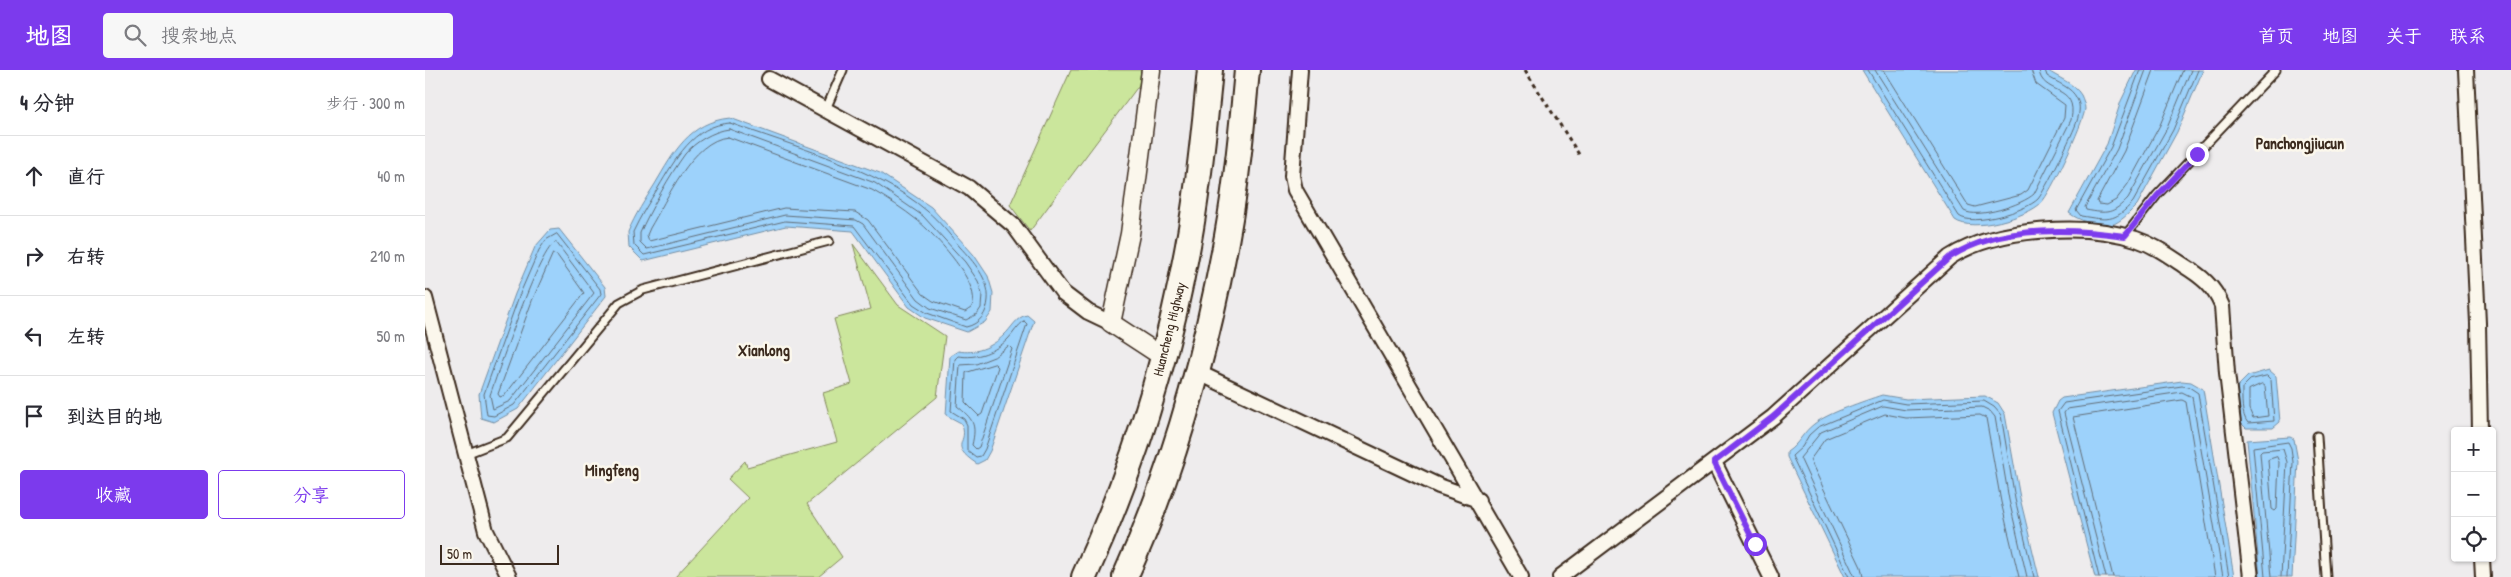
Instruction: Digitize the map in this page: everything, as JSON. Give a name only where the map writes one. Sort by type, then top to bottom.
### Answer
[{"type":"highway","name":"Huancheng Highway","points":[[1084,577],[1123,484],[1163,357],[1191,229],[1210,70]]},
{"type":"highway","points":[[1125,577],[1158,496],[1197,372],[1227,235],[1247,70]]},
{"type":"street","points":[[1111,323],[1130,234],[1151,70]]},
{"type":"street","points":[[1300,70],[1292,176],[1295,190],[1521,577]]},
{"type":"street","points":[[2466,70],[2478,323],[2480,427]]},
{"type":"street","points":[[769,79],[969,188],[1014,226],[1063,293],[1088,312],[1111,323],[1163,357]]},
{"type":"street","points":[[1560,577],[1773,417],[1950,257],[1965,248],[1983,241],[2042,231],[2080,230],[2125,236],[2157,248],[2205,279],[2215,290],[2222,306],[2227,373],[2251,577]]},
{"type":"street","points":[[425,298],[486,531],[509,577]]},
{"type":"street","points":[[1197,372],[1439,486],[1477,500]]},
{"type":"street","points":[[1714,462],[1771,577]]},
{"type":"street","points":[[2482,562],[2483,577]]},
{"type":"lane","points":[[826,109],[843,70]]},
{"type":"lane","points":[[2125,236],[2157,196],[2277,70]]},
{"type":"lane","points":[[466,454],[507,438],[619,303],[643,290],[829,240]]},
{"type":"lane","points":[[2317,436],[2326,577]]},
{"type":"path","points":[[1525,70],[1580,156]]},
{"type":"green space","points":[[1071,70],[1141,70],[1139,85],[1030,231],[1010,205]]},
{"type":"green space","points":[[853,244],[898,305],[945,336],[937,397],[807,504],[842,557],[818,577],[675,577],[748,498],[728,479],[745,461],[747,467],[837,442],[823,393],[852,384],[834,319],[871,309]]},
{"type":"water","points":[[1862,70],[2047,70],[2078,91],[2085,109],[2079,129],[2066,158],[2041,203],[2024,213],[1999,222],[1974,225],[1963,224],[1955,220]]},
{"type":"water","points":[[2136,70],[2203,70],[2177,132],[2137,205],[2115,224],[2106,226],[2089,223],[2069,213],[2107,144],[2121,101]]},
{"type":"water","points":[[730,118],[880,173],[931,207],[974,255],[988,276],[993,293],[992,312],[985,322],[967,332],[925,318],[909,307],[853,231],[786,226],[643,261],[629,247],[628,232],[644,202],[684,140],[704,126]]},
{"type":"water","points":[[559,229],[605,287],[606,296],[518,409],[494,422],[481,418],[479,394],[515,294],[535,247],[550,230]]},
{"type":"water","points":[[1027,315],[1034,321],[990,451],[985,460],[977,464],[963,452],[961,447],[963,430],[961,423],[946,415],[950,356],[958,351],[971,352],[988,347],[999,340],[1020,318]]},
{"type":"water","points":[[2269,370],[2276,376],[2280,422],[2273,428],[2246,428],[2241,423],[2237,387],[2248,376]]},
{"type":"water","points":[[2182,381],[2191,382],[2203,389],[2234,577],[2095,577],[2052,413],[2058,401],[2062,398]]},
{"type":"water","points":[[1882,395],[1906,399],[1985,396],[1998,403],[2005,414],[2020,498],[2039,577],[1845,577],[1787,457],[1787,452],[1810,427],[1820,420]]},
{"type":"water","points":[[2290,437],[2294,439],[2298,461],[2292,577],[2260,577],[2247,440]]},
{"type":"district","name":"Panchongjiucun","points":[[2300,143]]},
{"type":"district","name":"Xianlong","points":[[764,350]]},
{"type":"district","name":"Mingfeng","points":[[612,470]]},
{"type":"route","points":[[1755,544],[1714,462],[1773,417],[1950,257],[1965,248],[1983,241],[2042,231],[2080,230],[2125,236],[2157,196],[2197,154]]}]
